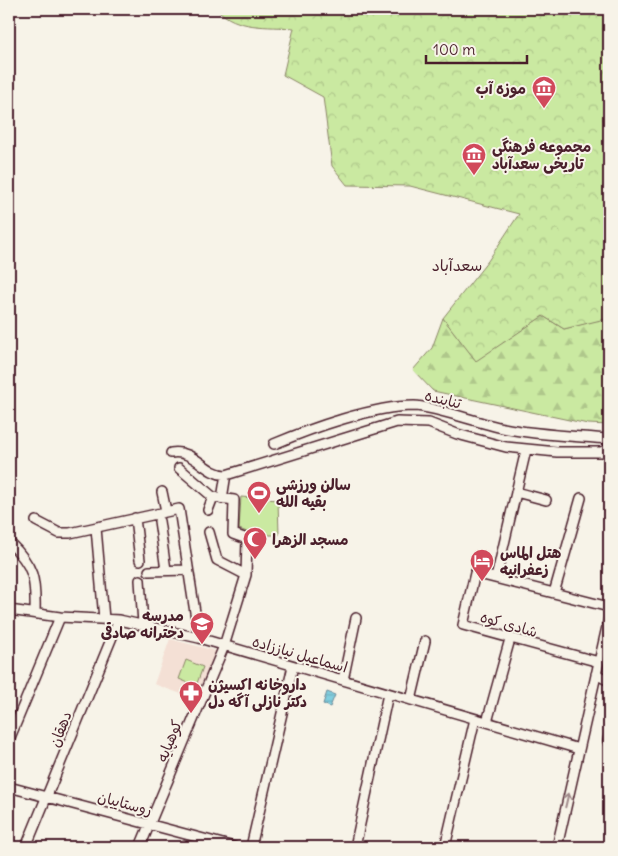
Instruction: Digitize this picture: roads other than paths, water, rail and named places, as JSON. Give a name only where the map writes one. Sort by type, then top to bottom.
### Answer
[{"type":"street","name":"تنابنده","points":[[274,444],[371,412],[392,407],[416,406],[504,428],[609,440]]},
{"type":"street","points":[[171,453],[188,454],[220,474],[237,473],[397,422],[430,424],[457,434],[526,450],[601,452],[609,449]]},
{"type":"street","points":[[526,450],[496,578],[609,608]]},
{"type":"street","points":[[179,468],[218,498]]},
{"type":"street","points":[[208,510],[218,498],[225,480]]},
{"type":"street","points":[[162,492],[166,511]]},
{"type":"street","points":[[516,492],[546,500]]},
{"type":"street","name":"کوهپایه","points":[[140,847],[224,646],[246,575],[247,539],[233,534],[234,500],[218,498]]},
{"type":"street","points":[[554,593],[581,498]]},
{"type":"street","points":[[36,521],[60,534],[96,528],[179,509],[199,638]]},
{"type":"street","points":[[135,518],[140,560]]},
{"type":"street","points":[[159,521],[166,570]]},
{"type":"street","points":[[96,528],[104,619]]},
{"type":"street","points":[[209,532],[213,552],[217,560],[246,575]]},
{"type":"street","points":[[9,542],[27,560],[34,574],[35,613]]},
{"type":"street","points":[[149,571],[188,570]]},
{"type":"street","name":"شادی کوه","points":[[496,578],[475,573],[463,624],[510,639],[599,662]]},
{"type":"street","points":[[140,580],[143,624]]},
{"type":"street","name":"اسماعیل نیاززاده","points":[[9,610],[60,617],[119,620],[143,624],[199,638],[579,749]]},
{"type":"street","points":[[9,740],[60,617]]},
{"type":"street","points":[[343,680],[356,618]]},
{"type":"street","points":[[557,847],[609,618]]},
{"type":"street","name":"دهقان","points":[[26,847],[119,620]]},
{"type":"street","points":[[487,722],[510,639]]},
{"type":"street","points":[[411,700],[425,641]]},
{"type":"street","points":[[251,847],[294,666]]},
{"type":"street","points":[[596,674],[609,681]]},
{"type":"street","points":[[355,847],[388,694]]},
{"type":"street","points":[[445,847],[476,719]]},
{"type":"street","name":"روستاییان","points":[[9,787],[234,847]]},
{"type":"water","points":[[327,692],[335,695],[330,707],[323,704]]},
{"type":"place","name":"موزه آب","points":[[544,109]]},
{"type":"place","name":"مجموعه فرهنگی تاریخی سعدآباد","points":[[474,176]]},
{"type":"place","name":"سالن ورزشی بقیه الله","points":[[259,514]]},
{"type":"place","name":"مسجد الزهرا","points":[[255,560]]},
{"type":"place","name":"هتل الماس زعفرانیه","points":[[482,582]]},
{"type":"place","name":"مدرسه دخترانه صادقی","points":[[202,645]]},
{"type":"place","name":"داروخانه اکسیژن دکتر نازلی آگه دل","points":[[191,714]]},
{"type":"district","name":"سعدآباد","points":[[457,265]]}]
